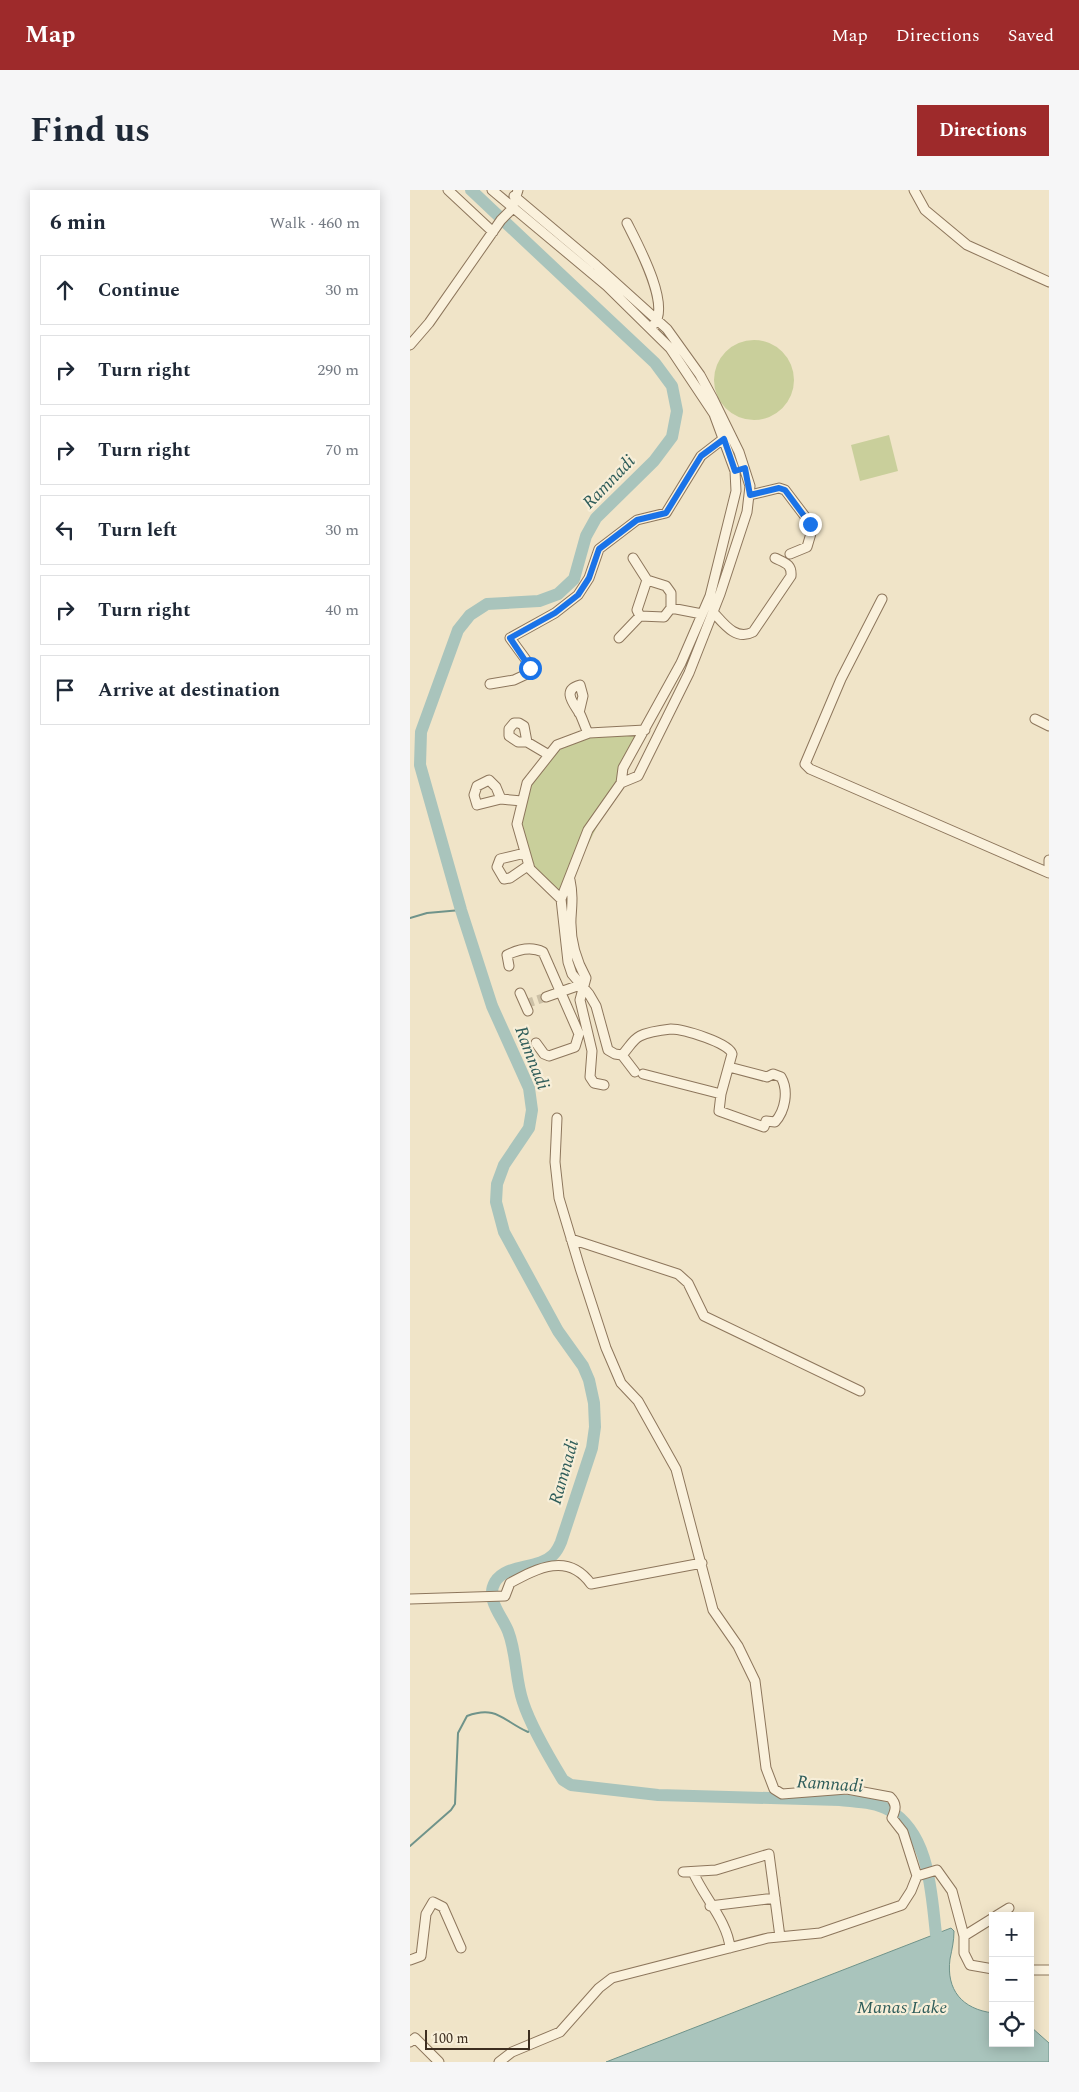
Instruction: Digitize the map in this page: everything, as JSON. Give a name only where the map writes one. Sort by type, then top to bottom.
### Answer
[{"type":"street","points":[[448,190],[494,231]]},
{"type":"street","points":[[492,190],[509,212],[585,262],[667,329],[700,375],[722,417],[745,468],[750,495],[747,512],[713,612],[688,673],[638,776],[621,783]]},
{"type":"street","points":[[914,190],[925,210],[967,245],[1049,282]]},
{"type":"street","points":[[410,345],[429,323],[509,212],[516,193],[670,348],[714,414],[735,471],[736,492],[710,596],[681,663],[623,768],[621,783],[588,830],[561,899],[568,962],[572,974],[589,994],[596,1006],[608,1050],[622,1055],[639,1073],[721,1094]]},
{"type":"street","points":[[628,223],[653,279],[659,308],[657,320],[650,328]]},
{"type":"street","points":[[490,684],[514,680],[529,673],[529,664],[510,638],[555,613],[578,595],[589,578],[599,549],[637,520],[666,513],[701,456],[724,439]]},
{"type":"street","points":[[735,471],[745,468]]},
{"type":"street","points":[[750,495],[779,488],[785,490],[810,524],[812,530],[807,547],[790,554]]},
{"type":"street","points":[[619,638],[640,616],[664,616],[671,608],[671,593],[666,586],[647,580],[633,558]]},
{"type":"street","points":[[713,612],[736,633],[747,635],[754,632],[790,576],[791,569],[788,564],[775,558]]},
{"type":"street","points":[[640,616],[637,610],[647,580]]},
{"type":"street","points":[[882,598],[841,679],[805,764],[810,768],[1049,871],[1049,860]]},
{"type":"street","points":[[671,608],[702,614]]},
{"type":"street","points":[[579,712],[588,733]]},
{"type":"street","points":[[1035,719],[1049,726]]},
{"type":"street","points":[[561,899],[530,869],[516,824],[527,783],[557,745],[588,733],[645,730]]},
{"type":"street","points":[[527,742],[548,755]]},
{"type":"street","points":[[501,799],[522,802]]},
{"type":"street","points":[[525,852],[500,859],[497,867],[504,878],[510,878],[529,865]]},
{"type":"street","points":[[570,880],[574,897],[571,919],[573,943],[578,963],[586,978],[580,1000],[592,1051],[590,1077],[594,1083],[604,1085]]},
{"type":"street","points":[[509,966],[507,955],[513,952],[527,948],[543,952],[579,1034],[575,1047],[549,1056],[544,1054],[536,1043]]},
{"type":"street","points":[[546,996],[582,987]]},
{"type":"street","points":[[520,993],[528,1012]]},
{"type":"street","points":[[622,1055],[632,1041],[642,1035],[669,1029],[684,1030],[728,1047],[732,1054],[721,1094],[719,1111],[764,1127],[766,1121],[775,1122],[780,1116],[785,1095],[785,1084],[781,1077],[773,1074],[767,1077],[729,1067]]},
{"type":"street","points":[[557,1118],[556,1177],[559,1198],[606,1348],[621,1383],[638,1402],[676,1469],[713,1610],[738,1646],[755,1681],[766,1768],[774,1789],[782,1794],[846,1790],[890,1797],[894,1801],[894,1814],[923,1874]]},
{"type":"street","points":[[571,1239],[678,1274],[688,1283],[704,1316],[860,1391]]},
{"type":"street","points":[[410,1599],[505,1596],[510,1583],[530,1572],[559,1564],[582,1571],[591,1584],[702,1563]]},
{"type":"street","points":[[730,1948],[726,1930],[688,1872],[716,1870],[768,1854],[780,1937]]},
{"type":"street","points":[[499,2062],[512,2052],[560,2032],[599,1988],[612,1978],[780,1937],[820,1933],[902,1905],[923,1874],[937,1870],[952,1891],[964,1936],[964,1953],[970,1965],[989,1968]]},
{"type":"street","points":[[710,1906],[775,1898]]},
{"type":"street","points":[[410,1960],[421,1956],[426,1914],[433,1902],[444,1907],[461,1948]]},
{"type":"street","points":[[1002,1912],[1009,1908]]},
{"type":"street","points":[[964,1936],[989,1920]]},
{"type":"street","points":[[1034,1970],[1049,1970]]},
{"type":"street","points":[[410,2042],[415,2038],[439,2062]]},
{"type":"green space","points":[[754,340],[769,343],[782,352],[791,365],[794,380],[791,395],[782,408],[769,417],[754,420],[739,417],[726,408],[717,395],[714,380],[717,365],[726,352],[739,343]]},
{"type":"green space","points":[[889,435],[898,471],[860,481],[851,445]]},
{"type":"green space","points":[[645,730],[561,899],[530,869],[517,824],[527,783],[557,745],[589,733]]},
{"type":"water","name":"Manas Lake","points":[[951,1928],[954,1931],[954,1935],[949,1970],[951,1980],[958,1996],[965,2002],[982,2011],[989,2012],[989,2047],[1034,2047],[1034,2030],[1049,2043],[1049,2062],[606,2062]]},
{"type":"waterway","name":"Ramnadi","points":[[471,190],[655,363],[672,386],[677,411],[672,437],[654,461],[596,518],[586,536],[574,579],[558,594],[539,601],[487,604],[470,615],[458,630],[421,732],[420,765],[461,910],[492,1006],[529,1088],[532,1110],[529,1128],[504,1165],[497,1184],[496,1202],[504,1232],[558,1331],[583,1366],[589,1380],[594,1403],[595,1427],[592,1448],[559,1546],[547,1560],[515,1569],[500,1576],[492,1588],[493,1601],[511,1640],[520,1693],[526,1712],[563,1780],[571,1785],[658,1795],[840,1800],[884,1807],[903,1820],[921,1849],[930,1883],[936,1934]]},
{"type":"waterway","points":[[410,918],[427,913],[461,910]]},
{"type":"waterway","points":[[410,1846],[451,1810],[455,1804],[458,1733],[467,1716],[477,1713],[493,1713],[528,1732],[535,1727]]},
{"type":"tunnel","points":[[525,1004],[546,997]]},
{"type":"route","points":[[530,668],[510,638],[555,613],[578,595],[589,578],[599,549],[637,520],[666,513],[701,456],[724,439],[735,471],[745,468],[750,486],[750,495],[779,488],[785,490],[810,524]]}]
